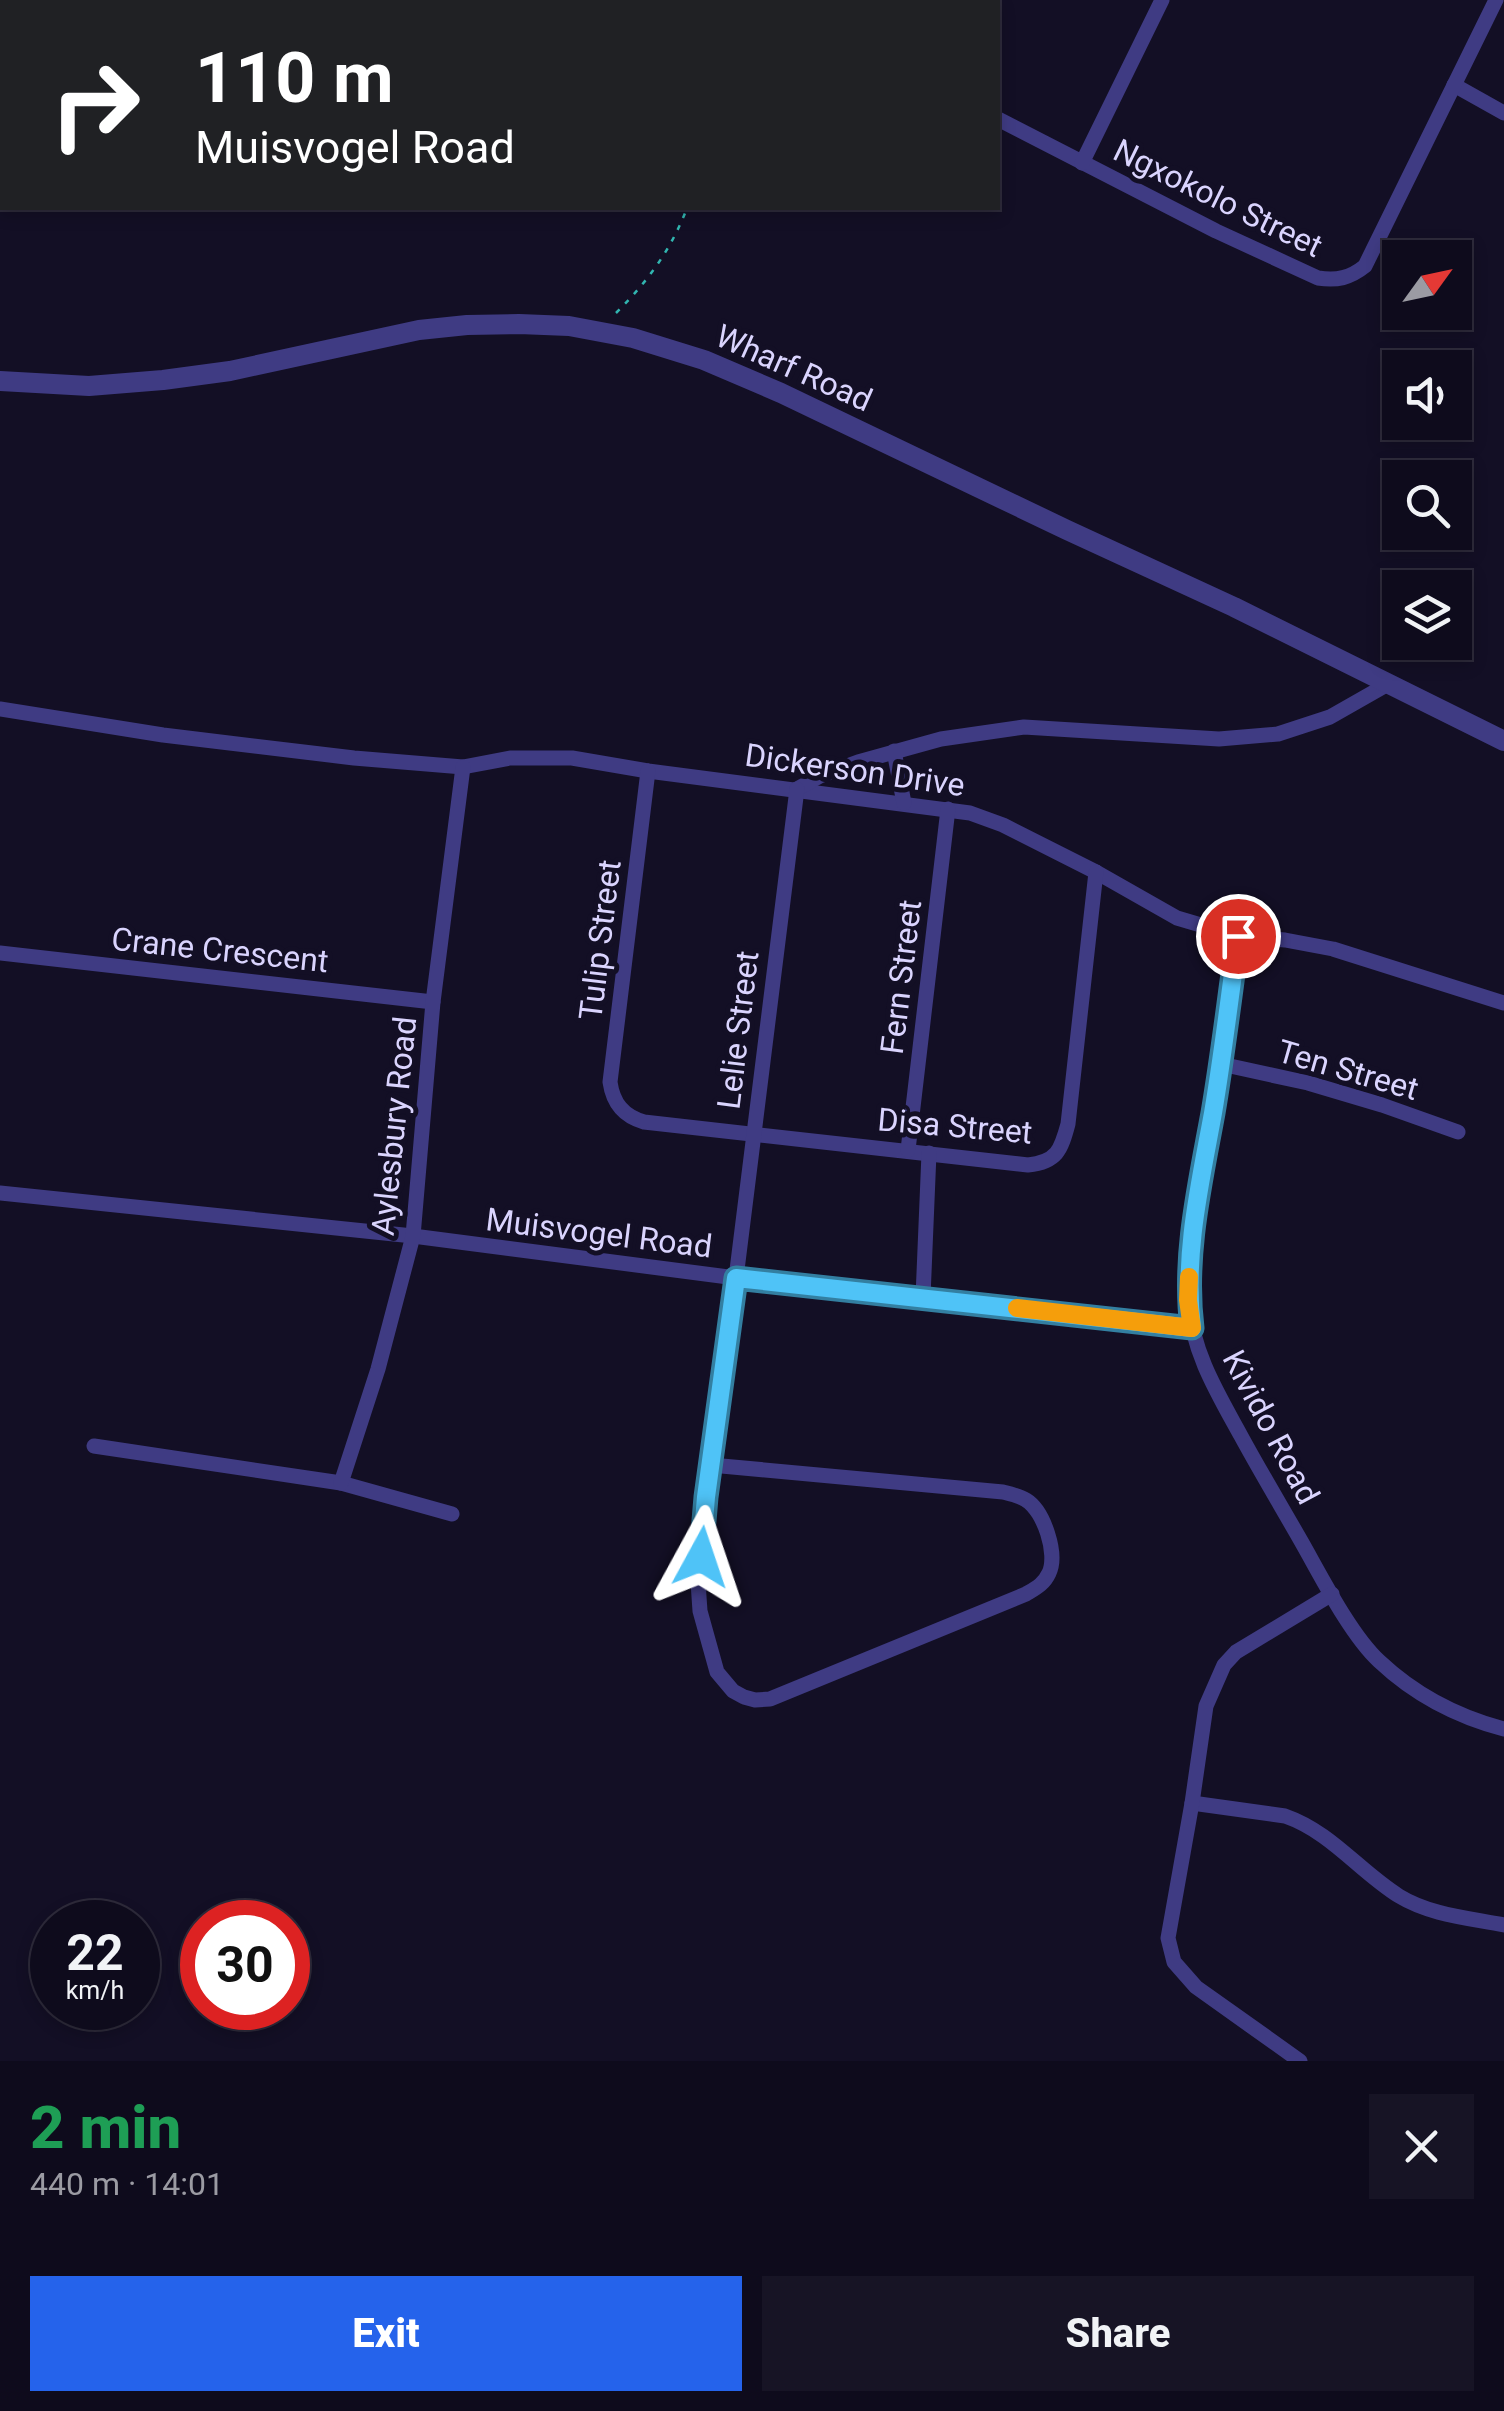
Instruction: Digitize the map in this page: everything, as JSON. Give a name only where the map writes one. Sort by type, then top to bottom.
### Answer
[{"type":"street","points":[[1082,163],[1162,0]]},
{"type":"street","name":"Ngxokolo Street","points":[[1000,119],[1216,231],[1318,278],[1353,276],[1365,266],[1496,0]]},
{"type":"street","points":[[1454,85],[1504,113]]},
{"type":"street","name":"Wharf Road","points":[[0,381],[89,386],[163,380],[230,371],[437,327],[569,326],[633,338],[734,372],[1234,607],[1504,741]]},
{"type":"street","points":[[797,789],[820,776],[941,739],[1024,728],[1219,739],[1278,734],[1330,716],[1388,684]]},
{"type":"street","name":"Dickerson Drive","points":[[2,708],[181,738],[354,758],[463,767],[510,758],[572,758],[970,813],[1003,825],[1096,872],[1177,918],[1238,936],[1333,949],[1504,1004]]},
{"type":"street","points":[[894,752],[904,803]]},
{"type":"street","name":"Aylesbury Road","points":[[340,1483],[378,1369],[413,1236],[433,1002],[463,767]]},
{"type":"street","name":"Tulip Street","points":[[623,1112],[610,1082],[648,771]]},
{"type":"street","name":"Lelie Street","points":[[711,1464],[1004,1492],[1028,1500],[1043,1518],[1053,1562],[1042,1585],[1026,1594],[770,1699],[754,1700],[733,1690],[717,1672],[700,1611],[698,1582],[711,1464],[736,1278],[752,1134],[797,789]]},
{"type":"street","name":"Fern Street","points":[[908,1150],[948,809]]},
{"type":"street","name":"Disa Street","points":[[623,1112],[644,1122],[1028,1166],[1043,1163],[1058,1152],[1068,1124],[1096,872]]},
{"type":"street","name":"Kivido Road","points":[[1238,936],[1189,1260],[1192,1328],[1207,1373],[1362,1642],[1378,1661],[1443,1706],[1466,1718],[1504,1729]]},
{"type":"street","name":"Crane Crescent","points":[[0,953],[433,1002]]},
{"type":"street","name":"Ten Street","points":[[1221,1064],[1308,1083],[1458,1132]]},
{"type":"street","points":[[922,1297],[929,1153]]},
{"type":"street","name":"Muisvogel Road","points":[[0,1193],[413,1236],[736,1278],[1192,1328]]},
{"type":"street","points":[[94,1446],[340,1483],[452,1514]]},
{"type":"street","points":[[1300,2061],[1196,1987],[1174,1962],[1168,1938],[1206,1706],[1224,1665],[1236,1652],[1332,1594]]},
{"type":"street","points":[[1192,1803],[1298,1821],[1326,1837],[1413,1904],[1504,1925]]},
{"type":"path","points":[[598,331],[652,274],[670,247],[685,210]]},
{"type":"slow traffic","points":[[1017,1308],[1192,1328],[1189,1277]]},
{"type":"route","points":[[701,1557],[736,1278],[1192,1328],[1189,1260],[1238,936]]}]
